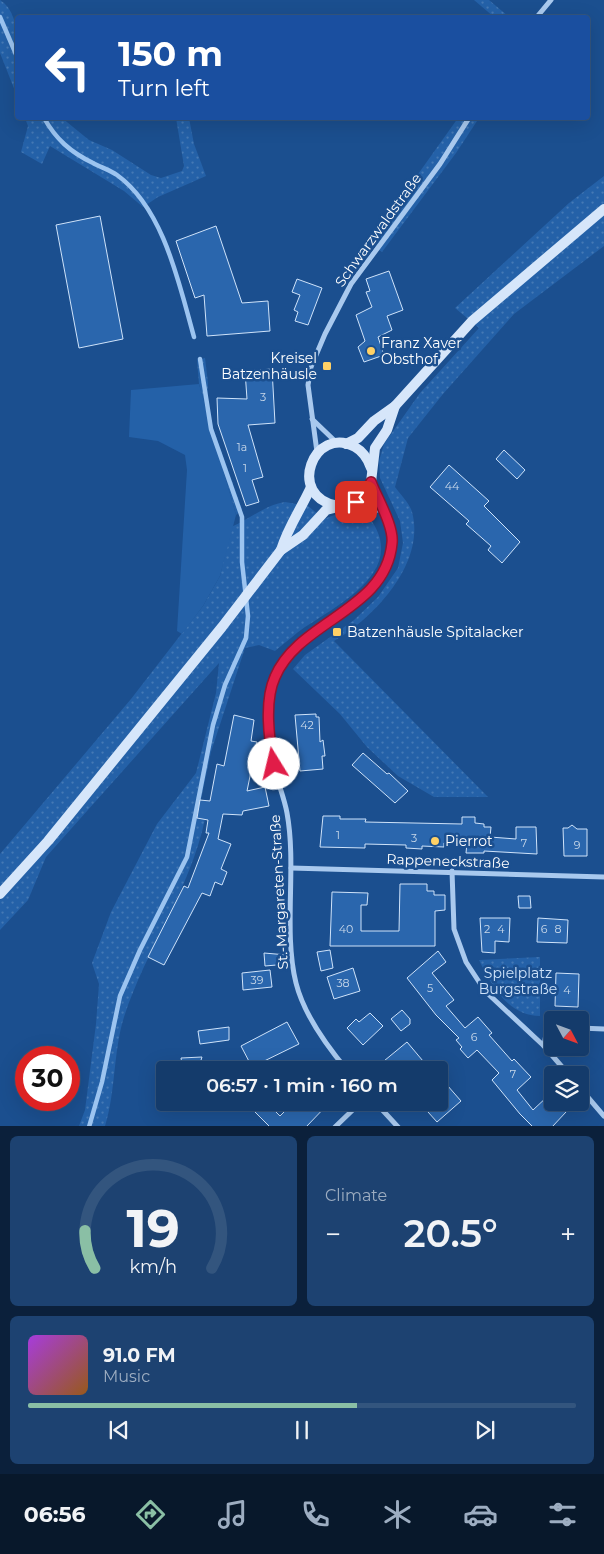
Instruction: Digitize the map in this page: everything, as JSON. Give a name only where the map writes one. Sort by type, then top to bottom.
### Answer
[{"type":"main road","points":[[338,506],[319,498],[311,487],[309,469],[317,452],[330,445],[358,438],[374,421],[395,406],[472,321],[604,209]]},
{"type":"main road","points":[[0,894],[48,841],[222,627],[281,550],[303,535],[326,510],[356,502],[366,493],[371,482],[371,469],[375,448],[387,430],[395,406]]},
{"type":"main road","points":[[342,443],[363,452],[371,469]]},
{"type":"main road","points":[[281,550],[288,528],[300,511],[311,487]]},
{"type":"street","points":[[538,15],[551,0]]},
{"type":"street","name":"Schwarzwaldstraße","points":[[317,452],[308,385],[311,367],[325,334],[351,284],[440,164],[468,120]]},
{"type":"street","points":[[312,419],[342,443]]},
{"type":"street","name":"St.-Margareten-Straße","points":[[340,1061],[329,1048],[310,1017],[296,983],[292,943],[291,868],[287,813],[271,749],[269,719],[274,678],[290,653],[315,632],[362,598],[378,581],[387,562],[392,542],[391,528],[371,482]]},
{"type":"street","points":[[356,502],[383,512]]},
{"type":"street","name":"Rappeneckstraße","points":[[291,868],[604,876]]},
{"type":"street","points":[[452,871],[454,929],[466,962],[485,991],[544,1046]]},
{"type":"street","points":[[589,1028],[604,1028]]},
{"type":"street","points":[[553,1056],[561,1066]]},
{"type":"street","points":[[589,1098],[604,1116]]},
{"type":"street","points":[[335,1126],[351,1111]]},
{"type":"street","points":[[384,1111],[398,1126]]},
{"type":"green space","points":[[0,0],[8,7],[15,24],[15,91],[0,53]]},
{"type":"green space","points":[[474,0],[489,0],[507,15],[492,15]]},
{"type":"green space","points":[[26,120],[64,120],[89,140],[112,150],[151,175],[161,178],[182,171],[184,166],[176,120],[189,120],[194,144],[206,176],[158,197],[143,207],[124,191],[50,146],[42,164],[21,152],[28,126]]},
{"type":"green space","points":[[457,120],[478,120],[456,153],[382,252],[369,243]]},
{"type":"green space","points":[[604,176],[604,246],[514,314],[443,394],[408,438],[395,487],[412,512],[414,531],[411,550],[404,569],[380,604],[349,631],[334,641],[488,797],[434,797],[398,776],[367,747],[340,714],[293,669],[305,655],[354,620],[378,597],[398,568],[403,543],[400,521],[380,478],[379,461],[384,444],[420,393],[479,328],[455,308],[569,203]]},
{"type":"green space","points":[[205,358],[208,383],[207,402],[213,428],[242,509],[236,515],[199,384],[197,360]]},
{"type":"green space","points":[[199,384],[236,515],[220,576],[203,606],[182,634],[177,631],[187,470],[185,455],[158,441],[129,437],[131,390]]},
{"type":"green space","points":[[285,502],[308,506],[324,519],[342,512],[361,508],[376,528],[381,546],[378,563],[369,578],[356,592],[301,630],[275,651],[259,645],[245,648],[211,752],[197,818],[205,819],[198,845],[179,895],[133,992],[120,1030],[109,1113],[105,1126],[79,1126],[85,1110],[96,1024],[99,984],[92,963],[111,912],[157,824],[196,773],[216,693],[219,663],[46,857],[28,900],[0,930],[0,854],[131,699],[203,606],[220,576],[231,527],[264,509]]},
{"type":"green space","name":"Spielplatz Burgstraße","points":[[540,957],[540,1016],[529,1015],[510,1005],[495,989],[479,960]]},
{"type":"building","points":[[100,216],[123,339],[79,348],[56,225]]},
{"type":"building","points":[[216,226],[242,303],[268,301],[270,331],[207,336],[204,295],[195,298],[176,241]]},
{"type":"building","points":[[389,271],[403,310],[387,316],[392,330],[378,337],[384,355],[364,362],[358,347],[365,341],[356,315],[372,307],[366,292],[370,291],[366,279]]},
{"type":"building","points":[[297,279],[322,288],[308,325],[295,321],[298,312],[294,310],[300,295],[292,292]]},
{"type":"building","points":[[272,369],[275,423],[248,425],[263,477],[252,480],[259,502],[246,506],[218,424],[217,398],[247,399],[245,371]]},
{"type":"building","points":[[504,450],[525,470],[517,479],[496,459]]},
{"type":"building","points":[[449,465],[489,501],[484,506],[520,542],[502,563],[488,550],[491,546],[466,524],[469,521],[430,487]]},
{"type":"building","points":[[316,714],[316,717],[319,717],[320,742],[323,740],[325,756],[322,756],[323,769],[300,771],[295,715]]},
{"type":"building","points":[[234,715],[254,720],[251,741],[257,742],[247,791],[265,787],[269,806],[243,811],[242,815],[223,814],[218,839],[231,844],[221,869],[227,872],[222,885],[215,882],[210,896],[202,893],[164,965],[148,957],[184,886],[188,888],[209,833],[206,833],[208,820],[197,818],[200,800],[210,801],[217,764],[224,766]]},
{"type":"building","points":[[363,753],[408,791],[395,803],[352,765]]},
{"type":"building","points":[[323,816],[340,816],[340,819],[366,819],[365,822],[462,824],[462,817],[475,817],[475,823],[484,824],[484,827],[491,827],[490,837],[516,839],[516,827],[536,827],[537,854],[484,851],[484,853],[466,853],[467,843],[444,843],[444,847],[422,846],[422,849],[406,848],[406,845],[365,844],[365,848],[320,847]]},
{"type":"building","points":[[572,825],[577,829],[587,829],[587,856],[564,856],[563,828],[568,828]]},
{"type":"building","points":[[400,884],[427,884],[427,891],[434,891],[434,895],[445,895],[445,910],[435,911],[435,946],[330,946],[332,892],[368,893],[367,905],[361,905],[361,931],[399,931]]},
{"type":"building","points":[[518,896],[530,896],[531,908],[519,908]]},
{"type":"building","points":[[480,918],[510,918],[509,942],[495,941],[495,953],[482,952]]},
{"type":"building","points":[[538,918],[568,920],[567,943],[537,942]]},
{"type":"building","points":[[330,950],[333,968],[321,971],[317,952]]},
{"type":"building","points":[[438,951],[446,962],[432,973],[454,1000],[446,1006],[465,1028],[478,1017],[492,1033],[489,1035],[512,1061],[514,1059],[531,1077],[517,1090],[533,1110],[544,1100],[544,1111],[566,1112],[553,1126],[532,1126],[492,1080],[499,1073],[477,1050],[468,1058],[460,1049],[462,1047],[456,1040],[459,1038],[436,1015],[407,978]]},
{"type":"building","points":[[264,953],[287,955],[288,964],[265,966]]},
{"type":"building","points":[[353,968],[360,991],[334,999],[327,977]]},
{"type":"building","points":[[270,970],[272,987],[243,990],[242,973]]},
{"type":"building","points":[[556,973],[579,974],[578,1007],[555,1006]]},
{"type":"building","points":[[402,1010],[410,1019],[410,1024],[401,1031],[391,1019]]},
{"type":"building","points":[[370,1013],[383,1026],[363,1045],[347,1028],[356,1019],[359,1022]]},
{"type":"building","points":[[287,1022],[299,1044],[264,1061],[249,1061],[241,1046]]},
{"type":"building","points":[[229,1027],[229,1040],[200,1044],[198,1031]]},
{"type":"building","points":[[407,1042],[423,1061],[384,1061]]},
{"type":"building","points":[[202,1057],[201,1061],[182,1061],[181,1058]]},
{"type":"building","points":[[448,1086],[461,1101],[437,1122],[427,1111],[448,1111]]},
{"type":"building","points":[[254,1111],[275,1111],[280,1116],[285,1111],[321,1111],[307,1126],[269,1126]]},
{"type":"waterway","points":[[0,17],[15,52]]},
{"type":"waterway","points":[[45,120],[64,144],[85,159],[117,175],[147,207],[168,249],[194,337]]},
{"type":"waterway","points":[[89,1126],[102,1082],[120,996],[140,950],[187,857],[213,725],[225,685],[246,638],[248,616],[242,562],[242,517],[211,429],[200,359]]},
{"type":"place","name":"Franz Xaver Obsthof","points":[[371,351]]},
{"type":"place","name":"Kreisel Batzenhäusle","points":[[327,366]]},
{"type":"place","name":"Batzenhäusle Spitalacker","points":[[337,632]]},
{"type":"place","name":"Pierrot","points":[[435,841]]},
{"type":"route","points":[[274,764],[271,749],[270,705],[274,678],[282,663],[290,653],[315,632],[362,598],[378,581],[387,562],[392,542],[391,528],[371,482],[366,493],[356,502]]}]
